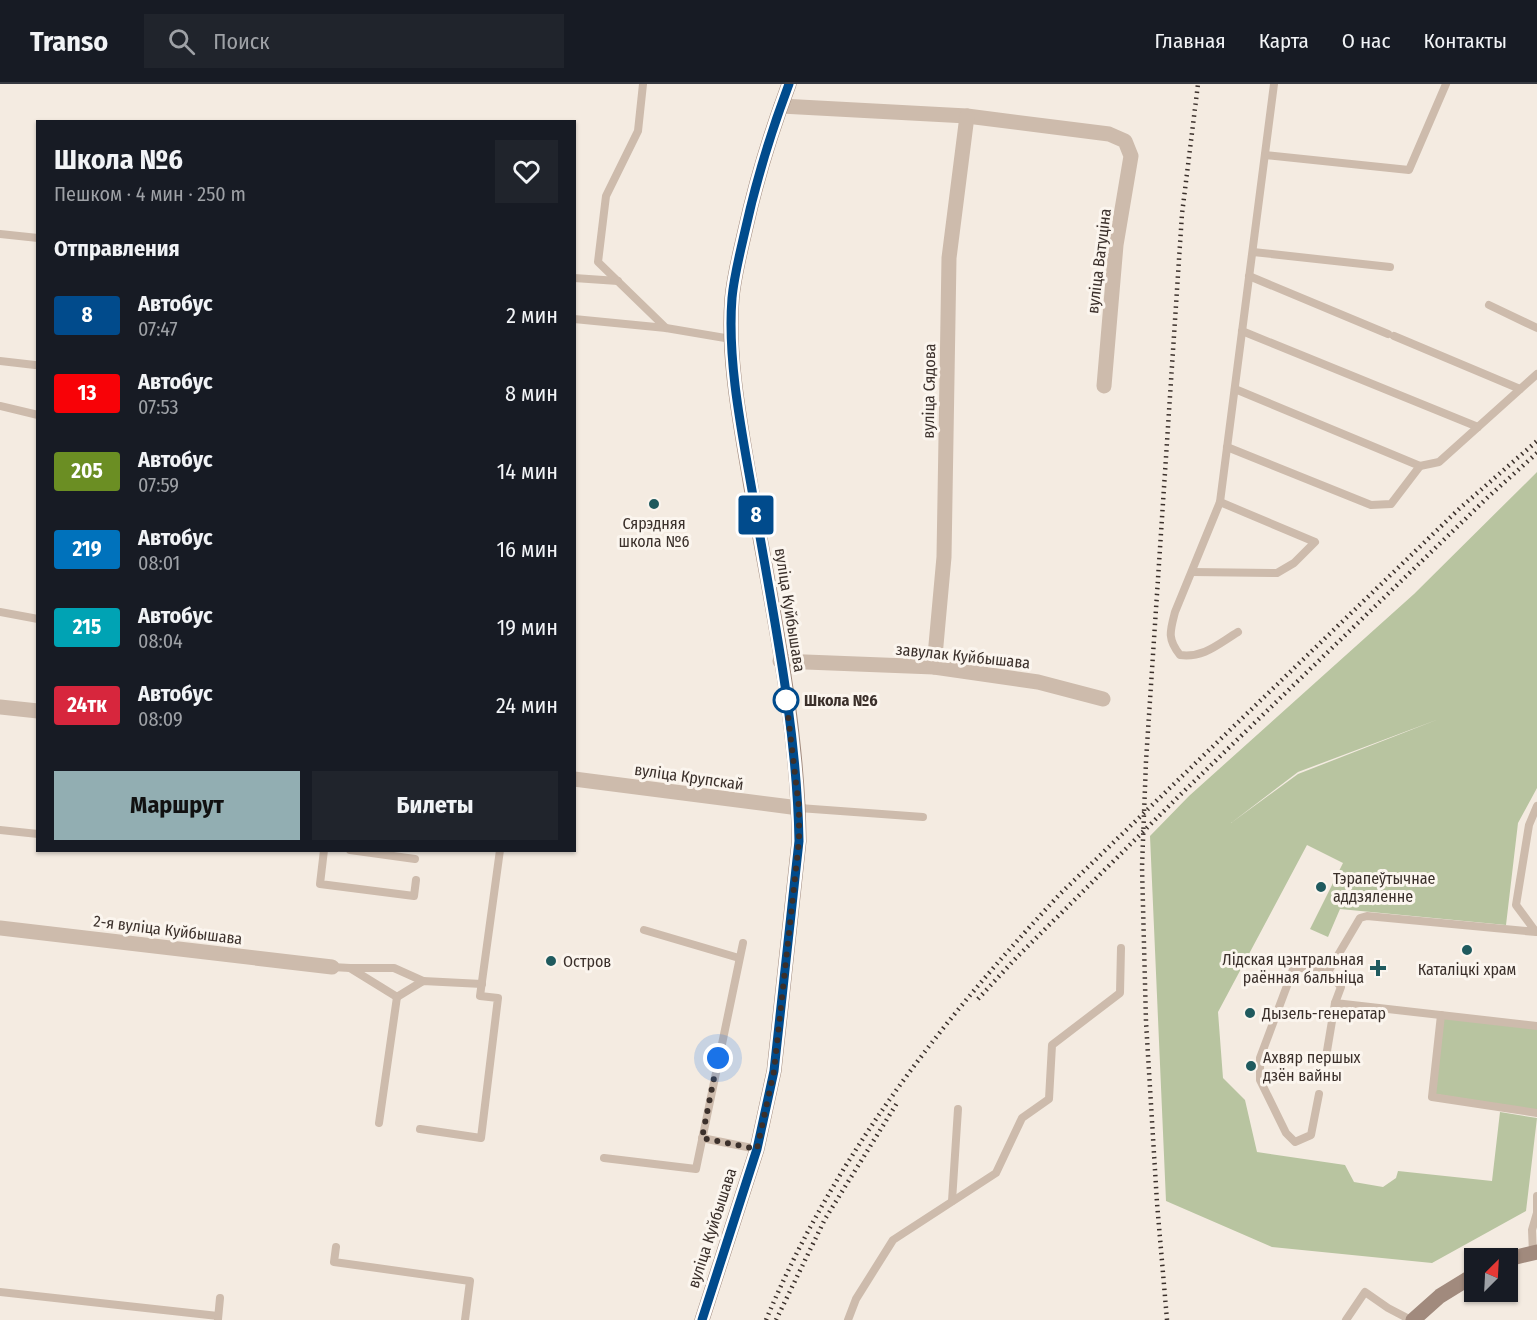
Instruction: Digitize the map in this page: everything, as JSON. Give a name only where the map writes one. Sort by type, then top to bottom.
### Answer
[{"type":"main road","name":"вуліца Куйбышава","points":[[702,1320],[757,1149],[774,1071],[799,841],[799,808],[792,744],[741,430],[731,339],[732,297],[739,257],[763,158],[789,84]]},
{"type":"main road","points":[[1518,1256],[1535,1252]]},
{"type":"main road","points":[[1412,1320],[1440,1296],[1464,1281]]},
{"type":"street","points":[[781,106],[967,116]]},
{"type":"street","name":"вуліца Ватуціна","points":[[967,116],[1109,134],[1125,141],[1131,156],[1116,245],[1104,386]]},
{"type":"street","name":"вуліца Сядова","points":[[934,667],[944,557],[949,258],[967,116]]},
{"type":"street","name":"завулак Куйбышава","points":[[780,661],[934,667],[1038,682],[1103,699]]},
{"type":"street","points":[[0,707],[36,711]]},
{"type":"street","name":"вуліца Крупскай","points":[[576,779],[799,808]]},
{"type":"street","name":"2-я вуліца Куйбышава","points":[[0,928],[332,967]]},
{"type":"lane","points":[[644,84],[638,131],[606,196],[598,262],[666,328]]},
{"type":"lane","points":[[1238,632],[1202,654],[1192,657],[1180,655],[1171,644],[1171,629],[1175,612],[1220,502],[1274,84]]},
{"type":"lane","points":[[1265,155],[1409,170],[1446,84]]},
{"type":"lane","points":[[0,234],[36,238]]},
{"type":"lane","points":[[1252,252],[1390,267]]},
{"type":"lane","points":[[1249,276],[1520,389]]},
{"type":"lane","points":[[576,278],[618,281]]},
{"type":"lane","points":[[1489,305],[1537,328]]},
{"type":"lane","points":[[576,320],[666,328],[731,339]]},
{"type":"lane","points":[[1242,331],[1478,427]]},
{"type":"lane","points":[[0,361],[35,365]]},
{"type":"lane","points":[[1235,389],[1420,465],[1439,462],[1537,374]]},
{"type":"lane","points":[[0,406],[36,415]]},
{"type":"lane","points":[[1227,447],[1371,505],[1391,504],[1420,465]]},
{"type":"lane","points":[[1192,572],[1276,573],[1294,562],[1315,542],[1220,502]]},
{"type":"lane","points":[[0,612],[36,619]]},
{"type":"lane","points":[[1537,806],[1516,905],[1537,933]]},
{"type":"lane","points":[[799,808],[923,817]]},
{"type":"lane","points":[[0,830],[36,834]]},
{"type":"lane","points":[[324,852],[320,884],[414,896],[416,880]]},
{"type":"lane","points":[[365,852],[416,859]]},
{"type":"lane","points":[[420,1130],[482,1138],[498,998],[480,996],[500,852]]},
{"type":"lane","points":[[1328,972],[1360,918],[1367,916],[1537,933]]},
{"type":"lane","points":[[644,930],[739,958]]},
{"type":"lane","points":[[604,1158],[696,1169],[743,943]]},
{"type":"lane","points":[[848,1320],[856,1299],[893,1240],[996,1173],[1022,1118],[1049,1099],[1052,1045],[1120,993],[1121,948]]},
{"type":"lane","points":[[332,967],[394,968],[423,981],[482,984]]},
{"type":"lane","points":[[1319,1094],[1311,1135],[1295,1142],[1286,1133],[1260,1080],[1260,1058],[1294,967],[1328,972],[1341,987],[1335,1003],[1326,1057]]},
{"type":"lane","points":[[350,968],[397,996]]},
{"type":"lane","points":[[397,996],[423,981]]},
{"type":"lane","points":[[379,1123],[397,996]]},
{"type":"lane","points":[[1335,1003],[1537,1026]]},
{"type":"lane","points":[[1441,1015],[1432,1097],[1537,1113]]},
{"type":"lane","points":[[952,1202],[958,1109]]},
{"type":"lane","points":[[702,1138],[757,1149]]},
{"type":"lane","points":[[1535,1252],[1532,1230],[1537,1213],[1537,1196]]},
{"type":"lane","points":[[336,1246],[334,1262],[470,1281],[465,1320]]},
{"type":"lane","points":[[0,1292],[218,1318],[220,1298]]},
{"type":"lane","points":[[1346,1320],[1365,1292],[1388,1308],[1412,1320]]},
{"type":"green space","points":[[1537,472],[1537,788],[1518,823],[1506,925],[1340,909],[1328,937],[1310,929],[1343,863],[1307,845],[1218,1012],[1223,1078],[1245,1100],[1257,1152],[1345,1165],[1354,1182],[1383,1187],[1396,1178],[1398,1171],[1492,1181],[1500,1112],[1537,1118],[1526,1211],[1432,1263],[1272,1247],[1166,1201],[1150,836],[1189,796],[1414,594]],"holes":[[[1439,719],[1298,774],[1231,823],[1298,772]]]},
{"type":"green space","points":[[1443,1018],[1537,1029],[1537,1110],[1435,1094]]},
{"type":"railway","points":[[1167,1320],[1146,1022],[1142,867],[1146,761],[1182,214],[1198,84]]},
{"type":"railway","points":[[766,1320],[793,1260],[858,1147],[894,1093],[933,1041],[1017,941],[1061,893],[1460,508],[1537,441]]},
{"type":"railway","points":[[978,999],[1016,958],[1178,797],[1488,497],[1537,453]]},
{"type":"railway","points":[[776,1320],[825,1219],[897,1103]]},
{"type":"bus line","name":"8","points":[[702,1320],[757,1149],[774,1071],[799,841],[799,808],[792,744],[741,430],[731,339],[732,297],[750,207],[763,158],[789,84]]},
{"type":"place","name":"Сярэдняя школа №6","points":[[654,504]]},
{"type":"place","name":"Школа №6","points":[[786,700]]},
{"type":"place","name":"Тэрапеўтычнае аддзяленне","points":[[1321,887]]},
{"type":"place","name":"Каталіцкі храм","points":[[1467,950]]},
{"type":"place","name":"Остров","points":[[551,961]]},
{"type":"place","name":"Лідская цэнтральная раённая бальніца","points":[[1378,968]]},
{"type":"place","name":"Дызель-генератар","points":[[1250,1013]]},
{"type":"place","name":"Ахвяр першых дзён вайны","points":[[1251,1066]]},
{"type":"route","points":[[718,1058],[702,1138],[757,1149],[774,1071],[799,841],[799,808],[786,698],[786,700]]}]
